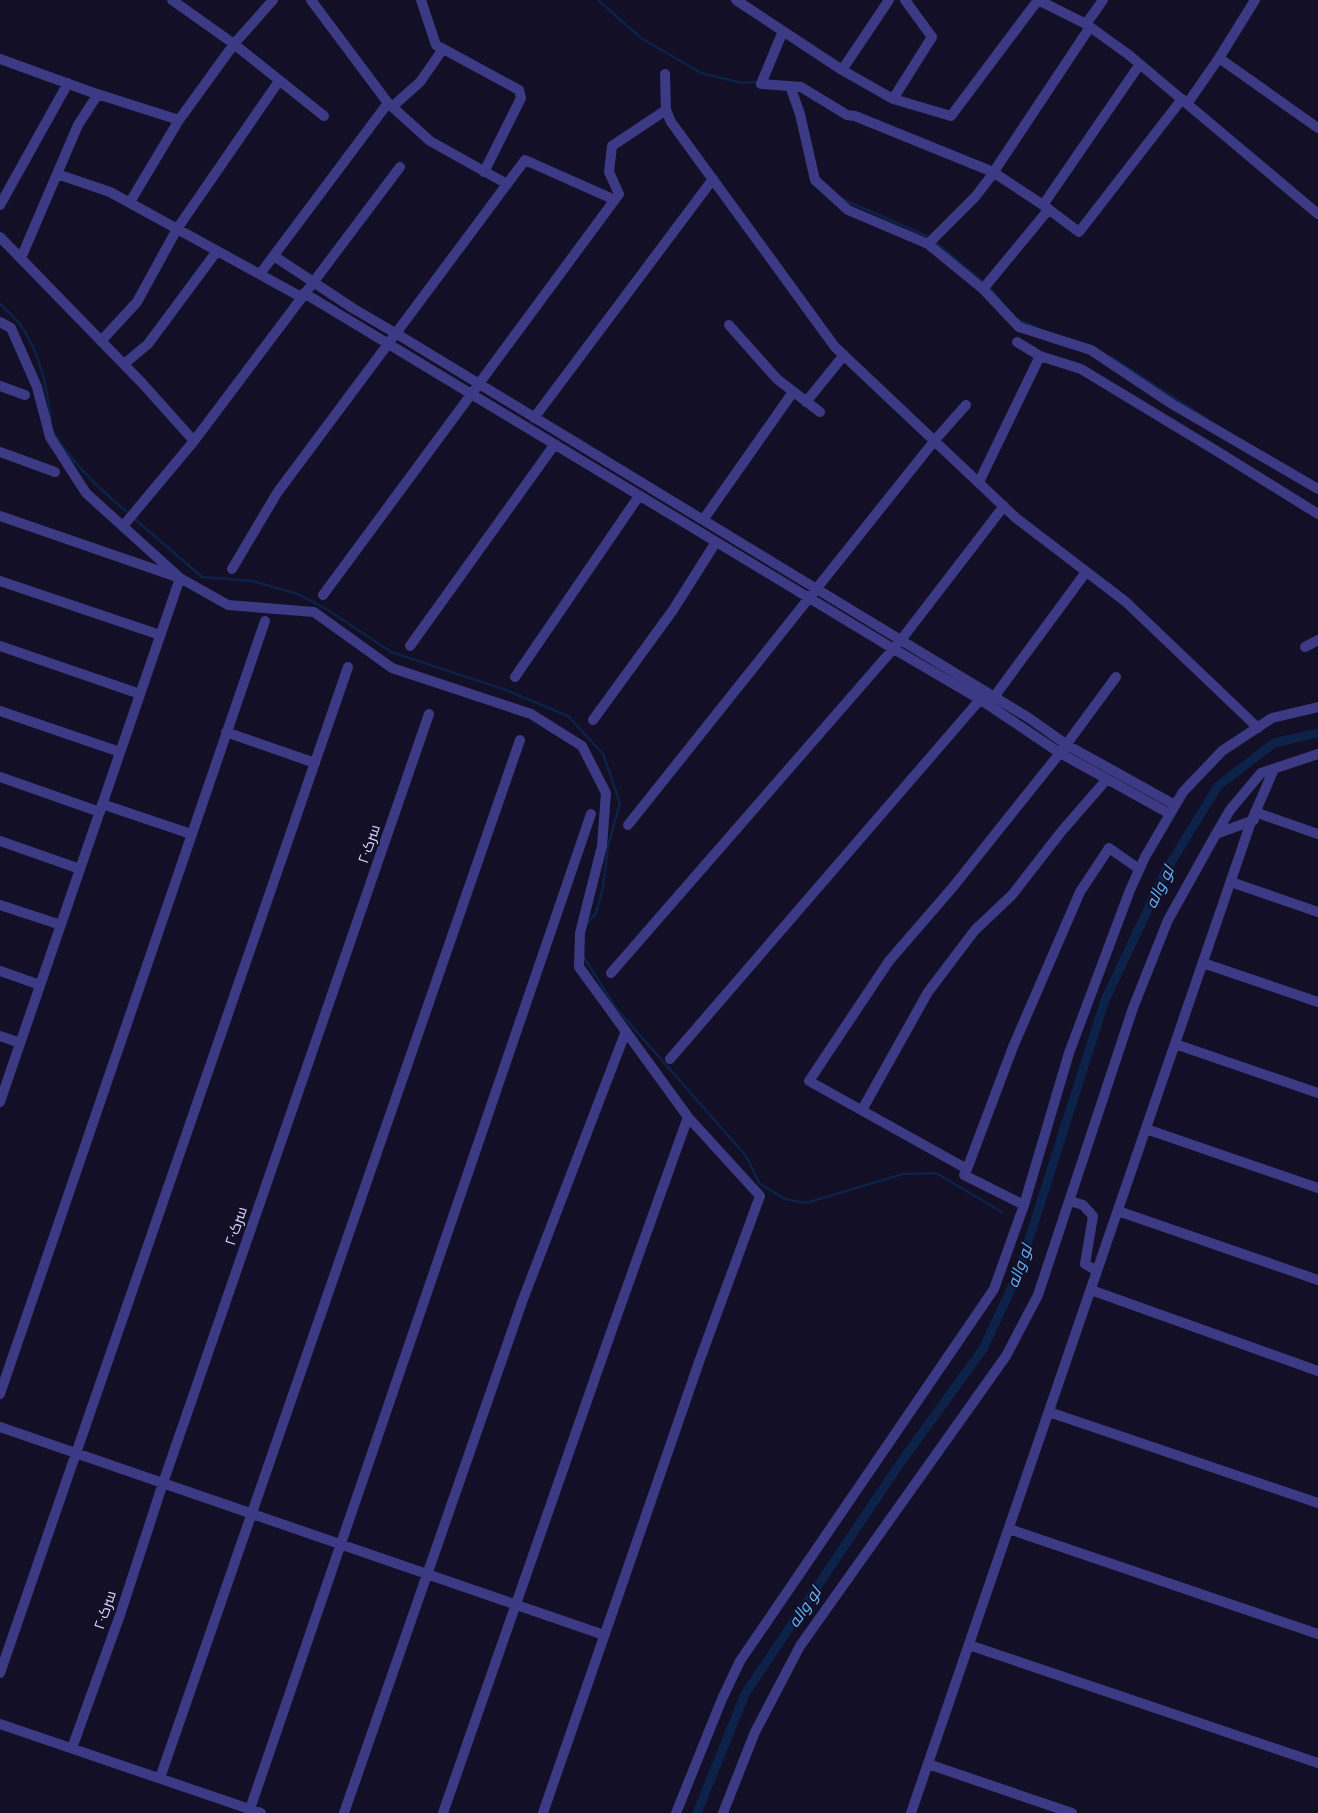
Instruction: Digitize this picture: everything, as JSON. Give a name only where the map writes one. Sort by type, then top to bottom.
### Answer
[{"type":"street","points":[[172,0],[234,44],[324,116]]},
{"type":"street","points":[[130,202],[179,120],[234,44],[273,0]]},
{"type":"street","points":[[312,0],[390,105],[430,141],[507,184]]},
{"type":"street","points":[[421,0],[436,45],[519,90],[521,98],[484,172]]},
{"type":"street","points":[[736,0],[753,5],[783,31],[842,70],[892,99],[951,116],[1038,0],[1088,25],[1140,64],[1318,214]]},
{"type":"street","points":[[842,70],[889,0]]},
{"type":"street","points":[[892,99],[932,37],[905,0]]},
{"type":"street","points":[[928,244],[975,197],[994,172],[1103,0]]},
{"type":"street","points":[[783,31],[761,84],[801,87],[847,115],[855,116],[994,172],[1079,232],[1219,58],[1255,0]]},
{"type":"street","points":[[260,274],[390,105],[420,82],[443,49]]},
{"type":"street","points":[[1219,58],[1318,128]]},
{"type":"street","points":[[0,59],[68,84],[179,120]]},
{"type":"street","points":[[983,290],[1046,207],[1140,64]]},
{"type":"street","points":[[665,74],[666,110],[671,122],[829,339],[1016,518],[1126,602],[1258,728]]},
{"type":"street","points":[[101,341],[136,302],[177,229],[279,80]]},
{"type":"street","points":[[0,205],[68,84]]},
{"type":"street","points":[[790,86],[800,114],[815,180],[848,210],[928,244],[983,290],[1019,327],[1091,350],[1172,404],[1318,489]]},
{"type":"street","points":[[21,258],[78,125],[98,94]]},
{"type":"street","points":[[323,595],[619,194],[609,172],[612,146],[666,110]]},
{"type":"street","points":[[232,569],[277,493],[525,160],[615,200]]},
{"type":"street","points":[[122,526],[194,441],[400,167]]},
{"type":"street","points":[[57,174],[110,192],[302,295],[555,444],[892,648],[1029,718],[1063,749],[1107,778],[1173,809]]},
{"type":"street","points":[[534,418],[713,179]]},
{"type":"street","points":[[0,237],[124,364],[194,441]]},
{"type":"street","points":[[124,364],[148,344],[217,251]]},
{"type":"street","points":[[274,256],[354,310],[397,334],[901,640],[987,696]]},
{"type":"street","points":[[0,322],[11,328],[34,378],[50,437],[86,493],[180,578]]},
{"type":"street","points":[[729,325],[777,379],[820,412]]},
{"type":"street","points":[[1017,342],[1040,356],[1080,369],[1318,514]]},
{"type":"street","points":[[806,402],[844,355]]},
{"type":"street","points":[[979,482],[1040,356]]},
{"type":"street","points":[[0,386],[25,395]]},
{"type":"street","points":[[703,520],[793,392]]},
{"type":"street","points":[[628,825],[935,440],[966,405]]},
{"type":"street","points":[[410,646],[555,444]]},
{"type":"street","points":[[0,452],[55,472]]},
{"type":"street","points":[[514,677],[639,496]]},
{"type":"street","points":[[611,973],[892,648],[901,640],[1004,506]]},
{"type":"street","points":[[0,516],[180,578],[228,605],[314,612],[392,668],[532,714],[582,746],[606,793],[602,846],[580,933],[579,967],[688,1117],[760,1196],[699,1362],[543,1813]]},
{"type":"street","points":[[592,720],[673,610],[716,542]]},
{"type":"street","points":[[670,1059],[987,696],[1086,572]]},
{"type":"street","points":[[0,1101],[180,578]]},
{"type":"street","points":[[0,581],[160,635]]},
{"type":"street","points":[[0,1394],[265,621]]},
{"type":"street","points":[[1305,647],[1318,640]]},
{"type":"street","points":[[0,646],[140,694]]},
{"type":"street","points":[[0,1673],[348,666]]},
{"type":"street","points":[[967,1168],[808,1081],[889,961],[953,887],[1063,749],[1116,677]]},
{"type":"street","points":[[676,1813],[722,1699],[740,1661],[994,1289],[1024,1204],[1069,1053],[1130,890],[1139,869],[1173,809],[1183,792],[1222,751],[1272,718],[1318,708]]},
{"type":"street","points":[[0,711],[120,752]]},
{"type":"street","name":"سرک۲۰","points":[[72,1748],[120,1615],[163,1483],[429,714]]},
{"type":"street","points":[[226,732],[315,762]]},
{"type":"street","points":[[160,1778],[520,740]]},
{"type":"street","points":[[1063,749],[1173,809]]},
{"type":"street","points":[[723,1813],[755,1732],[800,1646],[1006,1356],[1038,1295],[1133,1008],[1164,929],[1216,834],[1230,810],[1261,773],[1318,754]]},
{"type":"street","points":[[911,1813],[1231,882],[1274,769]]},
{"type":"street","points":[[0,777],[191,834]]},
{"type":"street","points":[[862,1110],[934,984],[975,930],[1012,895],[1061,832],[1107,778]]},
{"type":"street","points":[[250,1809],[590,814]]},
{"type":"street","points":[[1216,834],[1256,816],[1318,834]]},
{"type":"street","points":[[0,841],[80,869]]},
{"type":"street","points":[[1024,1204],[964,1175],[1012,1047],[1080,892],[1109,848],[1139,869]]},
{"type":"street","points":[[1231,882],[1318,912]]},
{"type":"street","points":[[0,905],[61,925]]},
{"type":"street","points":[[1203,963],[1318,1002]]},
{"type":"street","points":[[0,971],[40,985]]},
{"type":"street","points":[[344,1813],[522,1302],[626,1031]]},
{"type":"street","points":[[0,1036],[20,1043]]},
{"type":"street","points":[[1175,1044],[1318,1093]]},
{"type":"street","points":[[443,1813],[688,1117]]},
{"type":"street","points":[[1146,1129],[1318,1188]]},
{"type":"street","points":[[1070,1201],[1083,1205],[1093,1216],[1085,1264],[1097,1271]]},
{"type":"street","points":[[1118,1211],[1318,1280]]},
{"type":"street","points":[[1091,1290],[1318,1371]]},
{"type":"street","points":[[1049,1412],[1318,1503]]},
{"type":"street","points":[[0,1427],[604,1635]]},
{"type":"street","points":[[1009,1529],[1318,1634]]},
{"type":"street","points":[[969,1645],[1318,1764]]},
{"type":"street","points":[[0,1724],[261,1813]]},
{"type":"street","points":[[928,1764],[1072,1813]]},
{"type":"waterway","points":[[598,0],[641,38],[701,73],[742,83],[759,82]]},
{"type":"waterway","points":[[842,199],[931,238]]},
{"type":"waterway","points":[[935,242],[984,283]]},
{"type":"waterway","points":[[989,287],[1001,301]]},
{"type":"waterway","points":[[0,304],[19,323],[34,348],[45,384],[51,421]]},
{"type":"waterway","points":[[1018,320],[1036,327]]},
{"type":"waterway","points":[[1111,357],[1207,419]]},
{"type":"waterway","points":[[53,432],[68,454],[86,474],[126,511]]},
{"type":"waterway","points":[[136,520],[202,577],[252,581],[298,594],[328,610],[391,652],[506,690],[568,716],[603,754],[620,803],[608,846],[603,888],[596,913],[586,925]]},
{"type":"waterway","name":"لو واله","points":[[697,1813],[745,1694],[901,1462],[983,1349],[1018,1274],[1105,1000],[1167,869],[1218,786],[1274,743],[1318,733]]},
{"type":"waterway","points":[[583,956],[616,1008],[746,1156],[760,1184],[785,1199],[806,1203],[903,1174],[936,1173],[1002,1212]]}]
